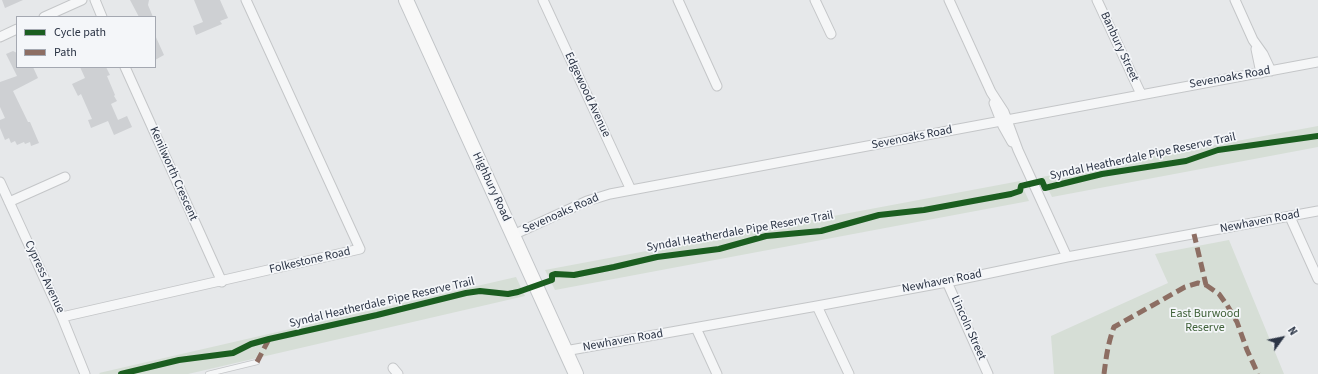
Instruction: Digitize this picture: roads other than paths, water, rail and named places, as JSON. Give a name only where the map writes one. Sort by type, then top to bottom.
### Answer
[{"type":"main road","name":"Highbury Road","points":[[406,0],[565,351],[573,373]]},
{"type":"street","points":[[46,16],[82,0]]},
{"type":"street","points":[[95,0],[102,16]]},
{"type":"street","name":"Folkestone Road","points":[[62,317],[222,282],[360,249],[246,0]]},
{"type":"street","name":"Edgewood Avenue","points":[[543,0],[631,190]]},
{"type":"street","points":[[678,0],[717,86]]},
{"type":"street","points":[[815,0],[831,34]]},
{"type":"street","points":[[949,0],[991,92],[994,104],[1018,150],[1067,257]]},
{"type":"street","name":"Banbury Street","points":[[1097,0],[1140,94]]},
{"type":"street","points":[[1235,0],[1253,40],[1261,73]]},
{"type":"street","points":[[0,36],[16,29]]},
{"type":"street","points":[[1253,40],[1263,54],[1271,71]]},
{"type":"street","name":"Sevenoaks Road","points":[[513,235],[587,201],[610,194],[1318,62]]},
{"type":"street","name":"Kenilworth Crescent","points":[[125,68],[222,282]]},
{"type":"street","points":[[9,202],[65,177]]},
{"type":"street","name":"Cypress Avenue","points":[[0,182],[62,317],[85,374]]},
{"type":"street","name":"Newhaven Road","points":[[565,351],[947,282],[1067,257],[1318,211]]},
{"type":"street","points":[[1290,217],[1318,279]]},
{"type":"street","name":"Lincoln Street","points":[[947,282],[988,374]]},
{"type":"street","points":[[817,306],[849,374]]},
{"type":"street","points":[[696,328],[717,374]]},
{"type":"lane","points":[[208,374],[257,362]]},
{"type":"park label","name":"East Burwood Reserve","points":[[1205,321]]}]
